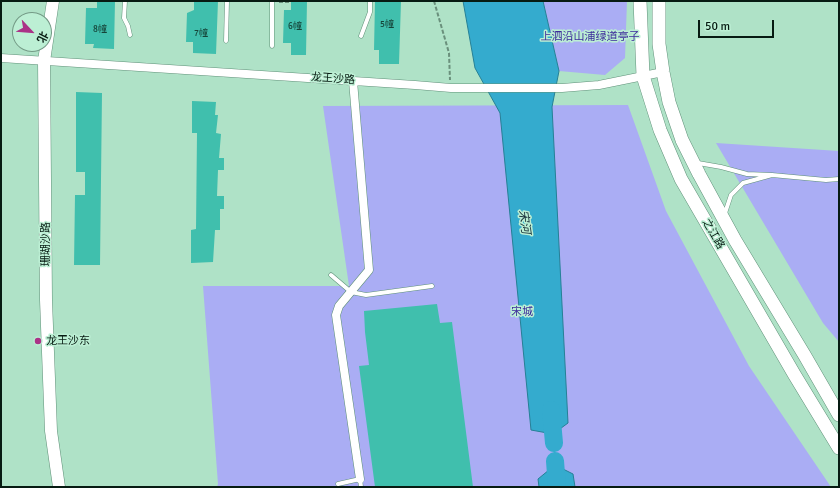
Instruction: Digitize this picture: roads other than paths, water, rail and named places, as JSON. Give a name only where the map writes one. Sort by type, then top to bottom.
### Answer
[{"type":"main road","name":"之江路","points":[[640,1],[644,76],[660,130],[681,179],[794,374],[839,448]]},
{"type":"main road","name":"之江路","points":[[659,1],[659,44],[663,72],[671,108],[682,140],[735,240],[839,415]]},
{"type":"street","name":"珊瑚沙路","points":[[53,1],[44,61],[46,300],[51,431],[59,487]]},
{"type":"street","name":"龙王沙路","points":[[1,58],[415,84],[451,88],[562,88],[599,85],[663,72]]},
{"type":"street","points":[[353,81],[369,270],[339,306],[336,315],[361,483]]},
{"type":"lane","points":[[125,1],[124,18],[130,35]]},
{"type":"lane","points":[[226,41],[227,1]]},
{"type":"lane","points":[[361,36],[370,12],[370,1]]},
{"type":"lane","points":[[272,2],[272,46]]},
{"type":"lane","points":[[693,162],[747,174],[826,180],[839,179]]},
{"type":"lane","points":[[724,220],[732,195],[742,183],[772,175]]},
{"type":"lane","points":[[331,275],[351,292],[366,295],[432,286]]},
{"type":"lane","points":[[338,484],[361,483]]},
{"type":"water","points":[[463,1],[543,1],[559,71],[552,107],[568,423],[553,434],[531,430],[500,113],[475,68]]},
{"type":"water","points":[[555,465],[573,474],[575,487],[539,487],[538,479]]},
{"type":"waterway","name":"宋河","points":[[551,410],[554,443]]},
{"type":"waterway","name":"宋河","points":[[555,461],[557,487]]},
{"type":"place","name":"龙王沙东","points":[[38,341]]},
{"type":"park label","name":"上泗沿山浦绿道亭子","points":[[590,37]]},
{"type":"park label","name":"宋城","points":[[522,312]]}]
